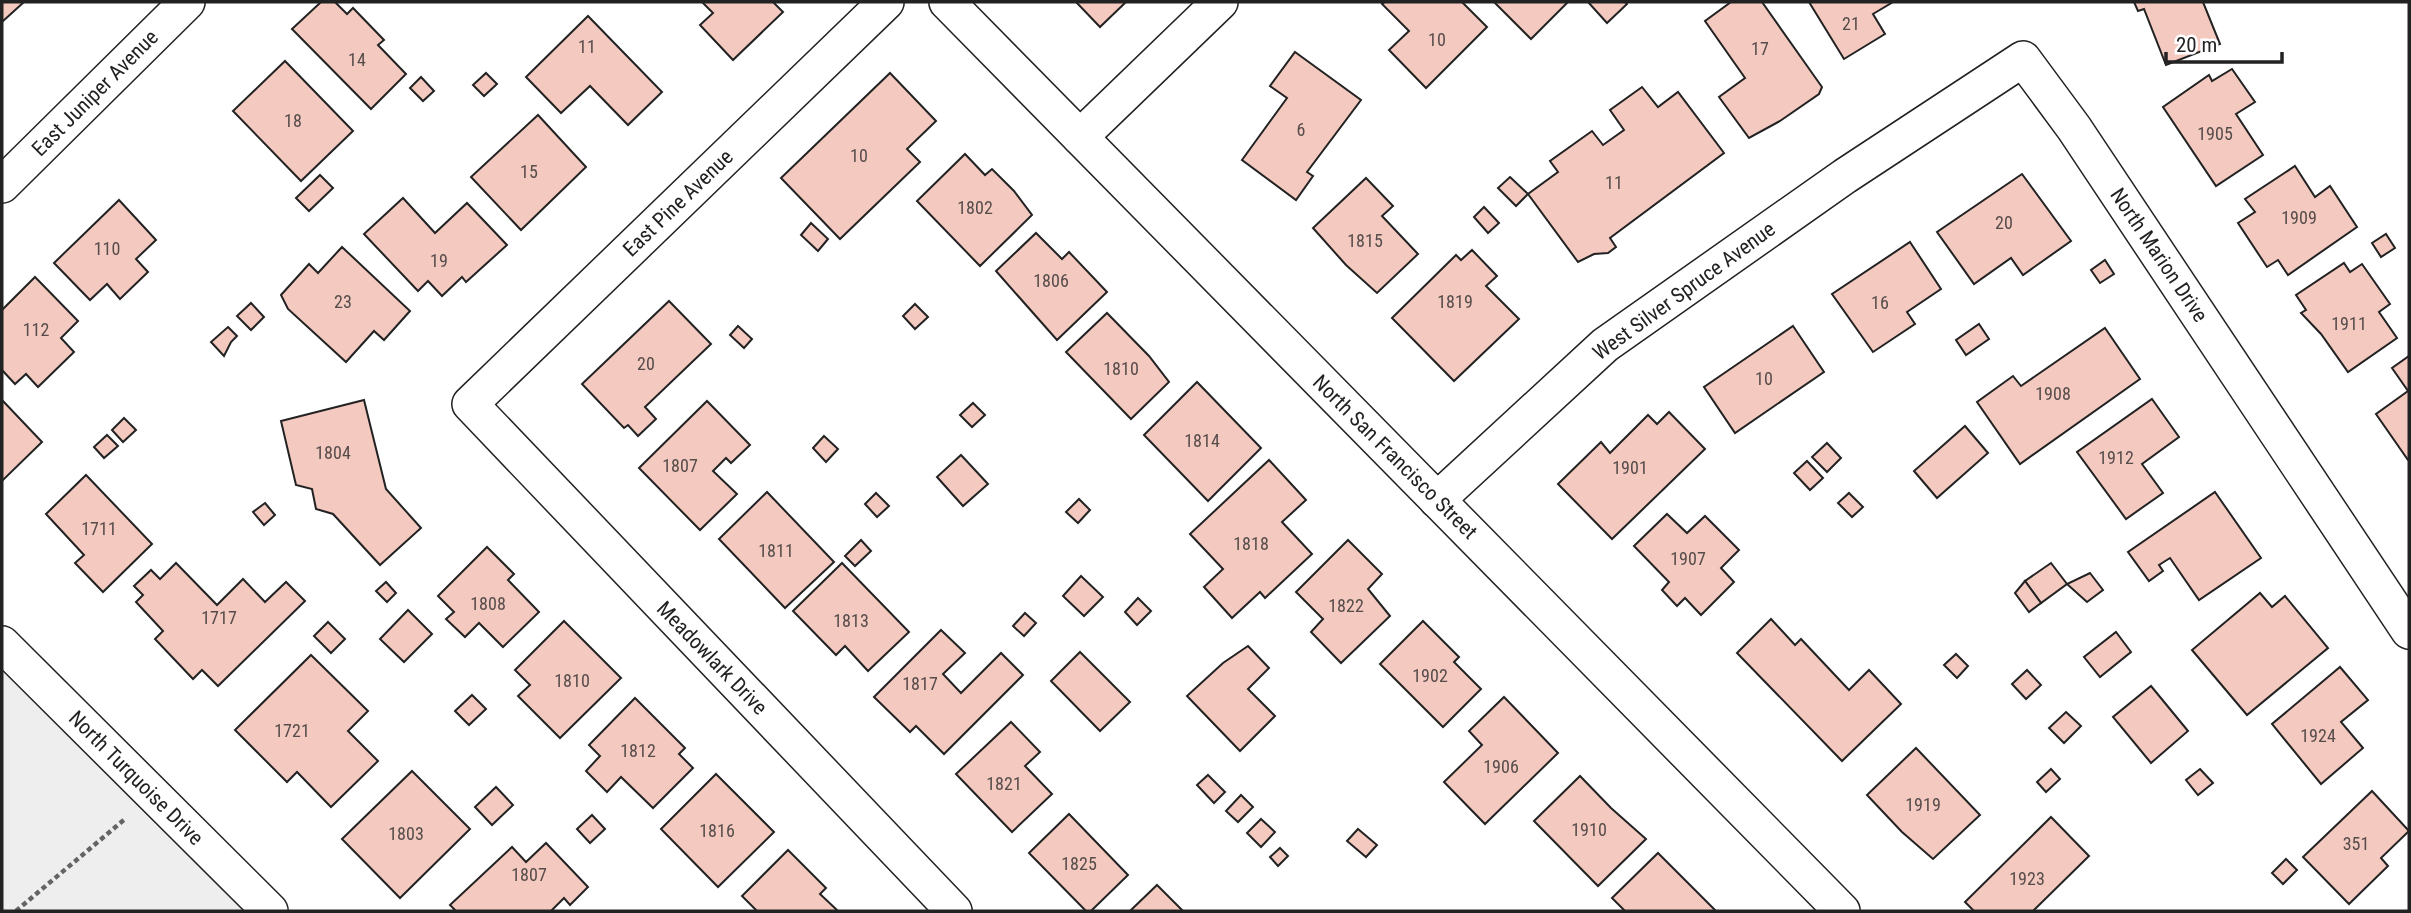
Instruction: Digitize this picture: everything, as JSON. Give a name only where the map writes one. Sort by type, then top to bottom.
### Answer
[{"type":"street","name":"East Juniper Avenue","points":[[2,185],[187,2]]},
{"type":"street","name":"East Pine Avenue","points":[[470,404],[886,2]]},
{"type":"street","name":"North San Francisco Street","points":[[947,2],[1843,911]]},
{"type":"street","points":[[1080,137],[1220,2]]},
{"type":"street","name":"North Marion Drive","points":[[1844,176],[2024,59],[2074,128],[2409,631]]},
{"type":"street","name":"West Silver Spruce Avenue","points":[[1437,500],[1605,345],[1844,176]]},
{"type":"street","name":"Meadowlark Drive","points":[[470,404],[954,911]]},
{"type":"street","name":"North Turquoise Drive","points":[[2,644],[270,911]]},
{"type":"path","points":[[16,911],[153,796]]},
{"type":"shaded area","points":[[2,643],[270,911],[2,911]]},
{"type":"building","points":[[2,2],[24,2],[2,22]]},
{"type":"building","points":[[321,2],[335,2],[347,14],[353,8],[384,40],[378,45],[406,74],[371,109],[292,29]]},
{"type":"building","points":[[702,2],[773,2],[783,12],[733,60],[700,25],[713,13]]},
{"type":"building","points":[[1076,2],[1126,2],[1100,27]]},
{"type":"building","points":[[1462,2],[1487,27],[1426,88],[1389,50],[1409,31],[1382,4]]},
{"type":"building","points":[[1494,2],[1568,2],[1531,39]]},
{"type":"building","points":[[1588,2],[1625,2],[1627,4],[1607,23]]},
{"type":"building","points":[[1731,2],[1762,2],[1822,87],[1819,94],[1780,121],[1749,138],[1719,97],[1745,78],[1705,21]]},
{"type":"building","points":[[1809,2],[1893,2],[1873,14],[1885,34],[1844,59]]},
{"type":"building","points":[[2134,2],[2203,2],[2220,44],[2166,65],[2144,9],[2138,11]]},
{"type":"building","points":[[588,16],[662,92],[628,125],[590,86],[561,113],[526,77]]},
{"type":"building","points":[[1295,52],[1361,100],[1307,172],[1313,176],[1296,200],[1242,160],[1287,98],[1270,86]]},
{"type":"building","points":[[285,61],[353,131],[301,181],[233,111]]},
{"type":"building","points":[[2232,69],[2255,102],[2236,114],[2263,155],[2216,186],[2163,107],[2209,75],[2212,81]]},
{"type":"building","points":[[486,73],[497,84],[484,96],[473,85]]},
{"type":"building","points":[[890,73],[936,121],[907,149],[920,162],[840,239],[781,178]]},
{"type":"building","points":[[421,77],[434,91],[423,101],[410,88]]},
{"type":"building","points":[[1642,87],[1658,107],[1678,92],[1724,153],[1610,238],[1616,247],[1608,253],[1594,254],[1578,262],[1528,194],[1558,172],[1550,161],[1592,131],[1603,145],[1624,130],[1610,110]]},
{"type":"building","points":[[538,115],[586,167],[521,230],[471,177]]},
{"type":"building","points":[[965,154],[985,175],[992,169],[1014,191],[1032,215],[980,266],[917,201]]},
{"type":"building","points":[[2295,166],[2315,197],[2330,186],[2357,227],[2288,275],[2278,260],[2267,267],[2238,223],[2255,212],[2245,199]]},
{"type":"building","points":[[2022,174],[2071,241],[2023,275],[2011,258],[1974,284],[1937,232]]},
{"type":"building","points":[[320,175],[333,188],[309,211],[296,198]]},
{"type":"building","points":[[1510,177],[1528,194],[1516,206],[1498,188]]},
{"type":"building","points":[[1366,178],[1393,206],[1382,216],[1418,254],[1377,293],[1346,265],[1313,228]]},
{"type":"building","points":[[403,198],[435,233],[467,203],[507,245],[466,282],[462,277],[442,296],[428,281],[418,291],[364,234]]},
{"type":"building","points":[[119,200],[156,240],[136,259],[148,272],[120,299],[107,284],[90,300],[54,263]]},
{"type":"building","points":[[1484,207],[1499,223],[1488,233],[1474,217]]},
{"type":"building","points":[[811,223],[828,239],[818,251],[801,235]]},
{"type":"building","points":[[1036,233],[1062,259],[1069,252],[1107,292],[1057,340],[996,271]]},
{"type":"building","points":[[2386,234],[2395,248],[2381,257],[2372,243]]},
{"type":"building","points":[[1910,242],[1941,289],[1907,312],[1915,324],[1873,352],[1832,294]]},
{"type":"building","points":[[342,247],[410,311],[384,340],[374,331],[346,362],[288,309],[281,295],[309,264],[318,273]]},
{"type":"building","points":[[1472,250],[1497,276],[1486,286],[1519,319],[1454,381],[1392,318],[1456,255],[1461,260]]},
{"type":"building","points":[[2105,260],[2114,274],[2100,283],[2091,270]]},
{"type":"building","points":[[2344,263],[2350,272],[2362,264],[2390,304],[2379,312],[2397,338],[2348,372],[2321,334],[2301,313],[2306,310],[2296,295]]},
{"type":"building","points":[[35,277],[78,321],[61,338],[74,352],[38,387],[26,374],[15,384],[2,370],[2,310]]},
{"type":"building","points":[[669,301],[711,344],[645,407],[656,419],[638,436],[628,425],[624,428],[582,384]]},
{"type":"building","points":[[251,303],[264,317],[251,330],[237,316]]},
{"type":"building","points":[[915,304],[928,317],[915,329],[903,316]]},
{"type":"building","points":[[1107,313],[1149,356],[1169,382],[1131,419],[1066,352]]},
{"type":"building","points":[[1979,324],[1989,339],[1966,355],[1956,340]]},
{"type":"building","points":[[738,326],[752,339],[744,348],[730,335]]},
{"type":"building","points":[[1793,326],[1824,372],[1735,433],[1704,387]]},
{"type":"building","points":[[228,327],[237,336],[224,356],[211,342]]},
{"type":"building","points":[[2105,328],[2140,379],[2020,464],[1977,402],[2013,376],[2021,386]]},
{"type":"building","points":[[2409,356],[2408,460],[2376,414],[2408,391],[2392,368]]},
{"type":"building","points":[[1197,382],[1261,448],[1208,501],[1144,435]]},
{"type":"building","points":[[2152,399],[2179,437],[2142,464],[2163,493],[2126,519],[2077,452]]},
{"type":"building","points":[[2,400],[42,442],[2,481]]},
{"type":"building","points":[[364,400],[386,489],[421,528],[380,565],[333,514],[316,509],[312,489],[296,485],[281,421]]},
{"type":"building","points":[[707,401],[750,445],[731,463],[726,458],[713,471],[737,494],[700,530],[639,468]]},
{"type":"building","points":[[973,403],[985,415],[972,427],[960,415]]},
{"type":"building","points":[[1669,412],[1705,449],[1612,539],[1558,484],[1601,442],[1610,453],[1648,415],[1657,424]]},
{"type":"building","points":[[124,418],[136,430],[123,442],[112,430]]},
{"type":"building","points":[[1965,426],[1988,453],[1937,498],[1914,471]]},
{"type":"building","points":[[107,435],[118,446],[104,458],[94,447]]},
{"type":"building","points":[[824,436],[838,449],[826,462],[813,448]]},
{"type":"building","points":[[1827,443],[1841,458],[1827,472],[1812,457]]},
{"type":"building","points":[[961,455],[988,484],[963,506],[937,477]]},
{"type":"building","points":[[1269,460],[1306,500],[1282,522],[1312,554],[1265,598],[1260,592],[1232,618],[1204,587],[1223,569],[1190,534]]},
{"type":"building","points":[[1807,461],[1823,478],[1810,490],[1794,473]]},
{"type":"building","points":[[86,475],[152,544],[103,592],[75,563],[84,555],[46,514]]},
{"type":"building","points":[[767,492],[834,562],[785,608],[719,539]]},
{"type":"building","points":[[2215,492],[2261,558],[2199,600],[2170,558],[2159,565],[2163,571],[2149,581],[2128,552]]},
{"type":"building","points":[[876,493],[889,506],[877,517],[865,504]]},
{"type":"building","points":[[1849,493],[1863,507],[1852,517],[1838,503]]},
{"type":"building","points":[[1079,499],[1090,510],[1078,523],[1066,512]]},
{"type":"building","points":[[265,503],[275,515],[264,525],[253,512]]},
{"type":"building","points":[[1667,514],[1687,533],[1705,516],[1739,550],[1721,568],[1734,582],[1701,615],[1685,598],[1677,606],[1662,590],[1669,582],[1634,546]]},
{"type":"building","points":[[861,540],[871,551],[855,566],[845,556]]},
{"type":"building","points":[[1348,540],[1382,574],[1368,589],[1390,616],[1341,663],[1311,632],[1323,619],[1296,592]]},
{"type":"building","points":[[487,547],[514,574],[508,580],[539,612],[503,647],[479,623],[465,637],[446,619],[454,612],[438,596]]},
{"type":"building","points":[[176,563],[217,605],[243,579],[265,602],[286,582],[305,601],[218,686],[202,670],[193,679],[155,639],[163,631],[136,602],[143,595],[134,586],[151,570],[160,579]]},
{"type":"building","points":[[842,563],[909,632],[868,671],[845,646],[836,655],[793,611]]},
{"type":"building","points":[[2051,563],[2067,584],[2041,603],[2025,581]]},
{"type":"building","points":[[2090,573],[2103,590],[2087,602],[2067,584]]},
{"type":"building","points":[[1081,576],[1103,597],[1084,616],[1063,596]]},
{"type":"building","points":[[2025,581],[2041,603],[2029,612],[2015,593]]},
{"type":"building","points":[[386,582],[396,593],[387,602],[376,591]]},
{"type":"building","points":[[2260,593],[2272,607],[2285,596],[2328,648],[2247,715],[2192,650]]},
{"type":"building","points":[[1138,598],[1151,611],[1137,625],[1125,612]]},
{"type":"building","points":[[408,610],[432,634],[404,662],[380,639]]},
{"type":"building","points":[[1025,613],[1036,623],[1024,636],[1013,626]]},
{"type":"building","points":[[1771,619],[1795,645],[1801,639],[1849,690],[1869,670],[1901,704],[1842,761],[1737,653]]},
{"type":"building","points":[[564,621],[621,678],[560,738],[518,696],[530,685],[515,670]]},
{"type":"building","points":[[1423,621],[1459,657],[1454,662],[1481,689],[1443,727],[1380,664]]},
{"type":"building","points":[[328,622],[345,639],[331,653],[314,636]]},
{"type":"building","points":[[941,630],[965,653],[943,674],[961,693],[1001,653],[1023,675],[944,754],[916,726],[910,732],[874,697]]},
{"type":"building","points":[[2116,632],[2131,652],[2100,677],[2084,657]]},
{"type":"building","points":[[1248,646],[1269,668],[1248,689],[1275,716],[1240,751],[1187,696],[1223,663]]},
{"type":"building","points":[[1080,652],[1130,702],[1100,731],[1051,681]]},
{"type":"building","points":[[1956,654],[1968,666],[1957,678],[1944,665]]},
{"type":"building","points":[[311,655],[368,711],[348,731],[378,761],[331,807],[297,772],[287,782],[235,730]]},
{"type":"building","points":[[2340,667],[2368,700],[2341,722],[2363,748],[2321,784],[2272,724]]},
{"type":"building","points":[[2027,670],[2041,685],[2026,699],[2012,684]]},
{"type":"building","points":[[2151,686],[2188,731],[2151,763],[2113,717]]},
{"type":"building","points":[[472,695],[486,709],[469,725],[455,711]]},
{"type":"building","points":[[1504,697],[1558,753],[1485,824],[1444,782],[1482,745],[1469,731]]},
{"type":"building","points":[[635,698],[685,748],[679,754],[693,768],[653,808],[621,777],[607,792],[586,771],[600,756],[589,745]]},
{"type":"building","points":[[2066,712],[2081,726],[2064,743],[2049,728]]},
{"type":"building","points":[[1011,722],[1040,752],[1025,766],[1052,794],[1012,832],[956,774]]},
{"type":"building","points":[[1916,748],[1980,815],[1933,859],[1902,832],[1867,795]]},
{"type":"building","points":[[2051,769],[2060,779],[2046,792],[2037,782]]},
{"type":"building","points":[[2200,769],[2213,783],[2198,795],[2186,780]]},
{"type":"building","points":[[412,771],[470,829],[400,898],[342,839]]},
{"type":"building","points":[[716,774],[774,832],[718,887],[661,829]]},
{"type":"building","points":[[1208,775],[1225,792],[1214,803],[1197,785]]},
{"type":"building","points":[[1580,776],[1646,839],[1598,886],[1534,821]]},
{"type":"building","points":[[496,787],[513,805],[492,825],[475,807]]},
{"type":"building","points":[[2372,791],[2409,831],[2381,858],[2388,866],[2349,904],[2303,857]]},
{"type":"building","points":[[1241,795],[1253,807],[1238,822],[1226,811]]},
{"type":"building","points":[[1069,814],[1128,875],[1091,911],[1086,911],[1029,853]]},
{"type":"building","points":[[592,815],[605,829],[590,843],[577,829]]},
{"type":"building","points":[[2051,817],[2089,856],[2033,911],[1974,911],[1965,902]]},
{"type":"building","points":[[1261,819],[1275,832],[1261,847],[1247,833]]},
{"type":"building","points":[[1358,829],[1377,845],[1366,857],[1347,841]]},
{"type":"building","points":[[546,843],[588,887],[570,905],[564,898],[551,911],[456,911],[450,905],[512,847],[526,862]]},
{"type":"building","points":[[1280,848],[1288,856],[1278,866],[1270,857]]},
{"type":"building","points":[[788,850],[826,888],[820,894],[838,911],[757,911],[742,896]]},
{"type":"building","points":[[1658,853],[1716,911],[1625,911],[1612,898]]},
{"type":"building","points":[[2286,859],[2297,870],[2283,884],[2272,873]]},
{"type":"building","points":[[1157,885],[1183,911],[1130,911]]}]
